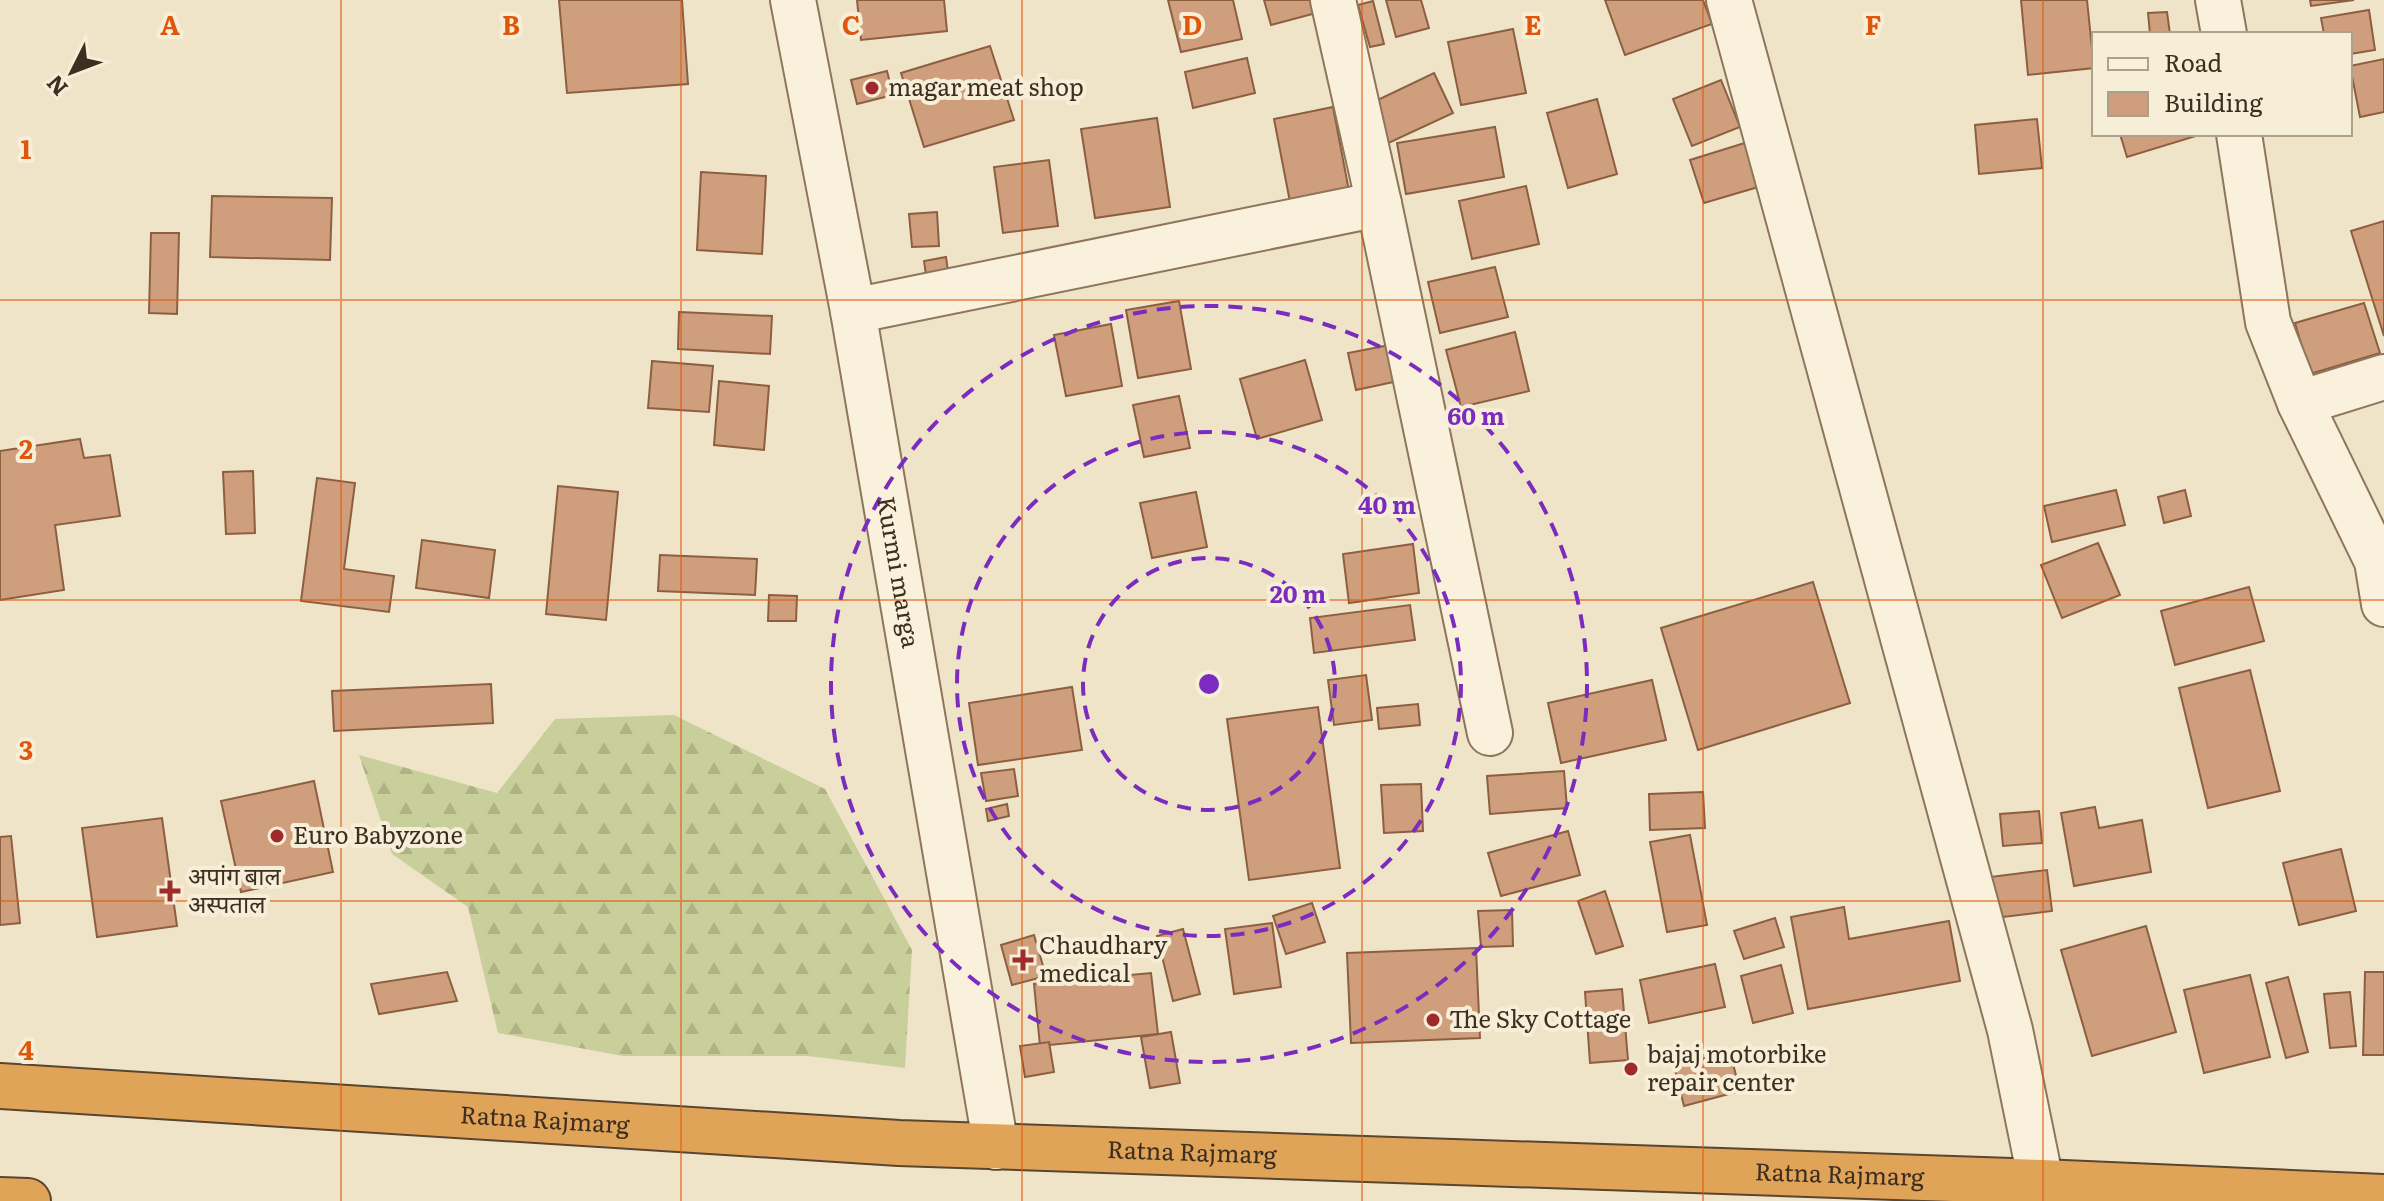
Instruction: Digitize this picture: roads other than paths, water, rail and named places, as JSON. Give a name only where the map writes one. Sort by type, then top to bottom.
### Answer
[{"type":"highway","name":"Ratna Rajmarg","points":[[0,1086],[899,1143],[2041,1182],[2384,1197]]},
{"type":"highway","points":[[0,1200],[28,1201]]},
{"type":"street","name":"Kurmi marga","points":[[793,0],[853,311],[996,1147]]},
{"type":"street","points":[[1333,0],[1490,733]]},
{"type":"street","points":[[1729,0],[2006,1014],[2041,1182]]},
{"type":"street","points":[[2218,0],[2224,32]]},
{"type":"street","points":[[2239,136],[2268,322],[2300,403],[2377,561],[2384,604]]},
{"type":"street","points":[[853,311],[1379,204]]},
{"type":"street","points":[[2300,403],[2384,377]]},
{"type":"place","name":"magar meat shop","points":[[872,88]]},
{"type":"place","name":"Euro Babyzone","points":[[277,836]]},
{"type":"place","name":"अपांग बाल अस्पताल","points":[[170,891]]},
{"type":"place","name":"Chaudhary medical","points":[[1023,960]]},
{"type":"place","name":"The Sky Cottage","points":[[1433,1020]]},
{"type":"place","name":"bajaj motorbike repair center","points":[[1631,1069]]}]
